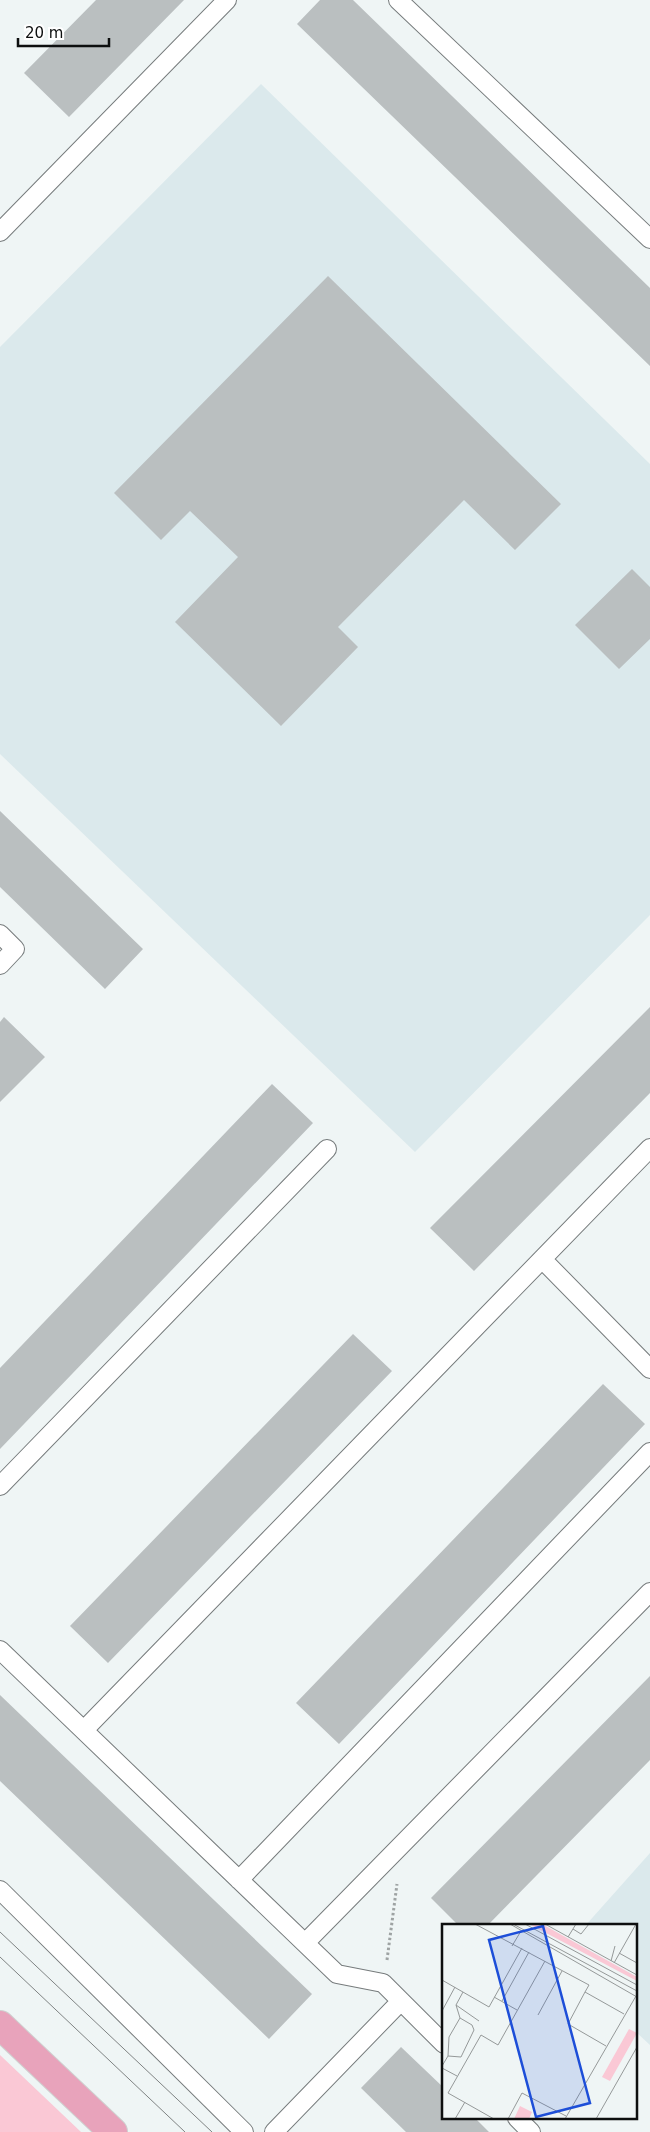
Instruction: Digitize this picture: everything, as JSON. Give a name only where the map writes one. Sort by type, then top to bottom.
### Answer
[{"type":"main road","points":[[0,2025],[113,2132]]},
{"type":"lane","points":[[0,232],[227,0]]},
{"type":"lane","points":[[398,0],[650,239]]},
{"type":"lane","points":[[0,934],[15,949],[0,965]]},
{"type":"lane","points":[[84,1730],[650,1148]]},
{"type":"lane","points":[[0,1486],[326,1150]]},
{"type":"lane","points":[[542,1259],[650,1369]]},
{"type":"lane","points":[[239,1880],[650,1452]]},
{"type":"lane","points":[[304,1943],[650,1592]]},
{"type":"lane","points":[[0,1650],[337,1974],[383,1983],[442,2042]]},
{"type":"lane","points":[[0,1890],[244,2132]]},
{"type":"lane","points":[[274,2132],[401,2000]]},
{"type":"lane","points":[[519,2120],[531,2132]]},
{"type":"path","points":[[383,1983],[398,1878],[392,1854]]},
{"type":"shaded area","points":[[261,84],[650,464],[650,915],[415,1152],[0,754],[0,347]]},
{"type":"shaded area","points":[[650,1853],[650,2045],[638,2034],[638,1924],[587,1924]]},
{"type":"shaded area","points":[[0,2055],[81,2132],[0,2132]]},
{"type":"building","points":[[96,0],[184,0],[69,117],[24,73]]},
{"type":"building","points":[[320,0],[353,0],[650,288],[650,366],[297,24]]},
{"type":"building","points":[[328,276],[561,504],[515,550],[464,500],[338,627],[358,647],[281,726],[175,622],[238,557],[190,511],[161,540],[114,493]]},
{"type":"building","points":[[632,569],[650,587],[650,639],[619,669],[575,625]]},
{"type":"building","points":[[0,811],[143,949],[105,989],[0,887]]},
{"type":"building","points":[[650,1007],[650,1093],[474,1271],[430,1228]]},
{"type":"building","points":[[4,1017],[45,1057],[0,1102],[0,1022]]},
{"type":"building","points":[[272,1084],[313,1123],[0,1449],[0,1368]]},
{"type":"building","points":[[353,1334],[392,1371],[108,1663],[70,1626]]},
{"type":"building","points":[[603,1384],[645,1424],[339,1744],[296,1703]]},
{"type":"building","points":[[650,1676],[650,1760],[489,1924],[457,1924],[431,1898]]},
{"type":"building","points":[[0,1695],[312,1994],[269,2039],[0,1781]]},
{"type":"building","points":[[401,2047],[442,2086],[442,2120],[477,2120],[489,2132],[406,2132],[361,2088]]},
{"type":"tram line","points":[[0,1932],[212,2132]]},
{"type":"tram line","points":[[0,1957],[185,2132]]}]
